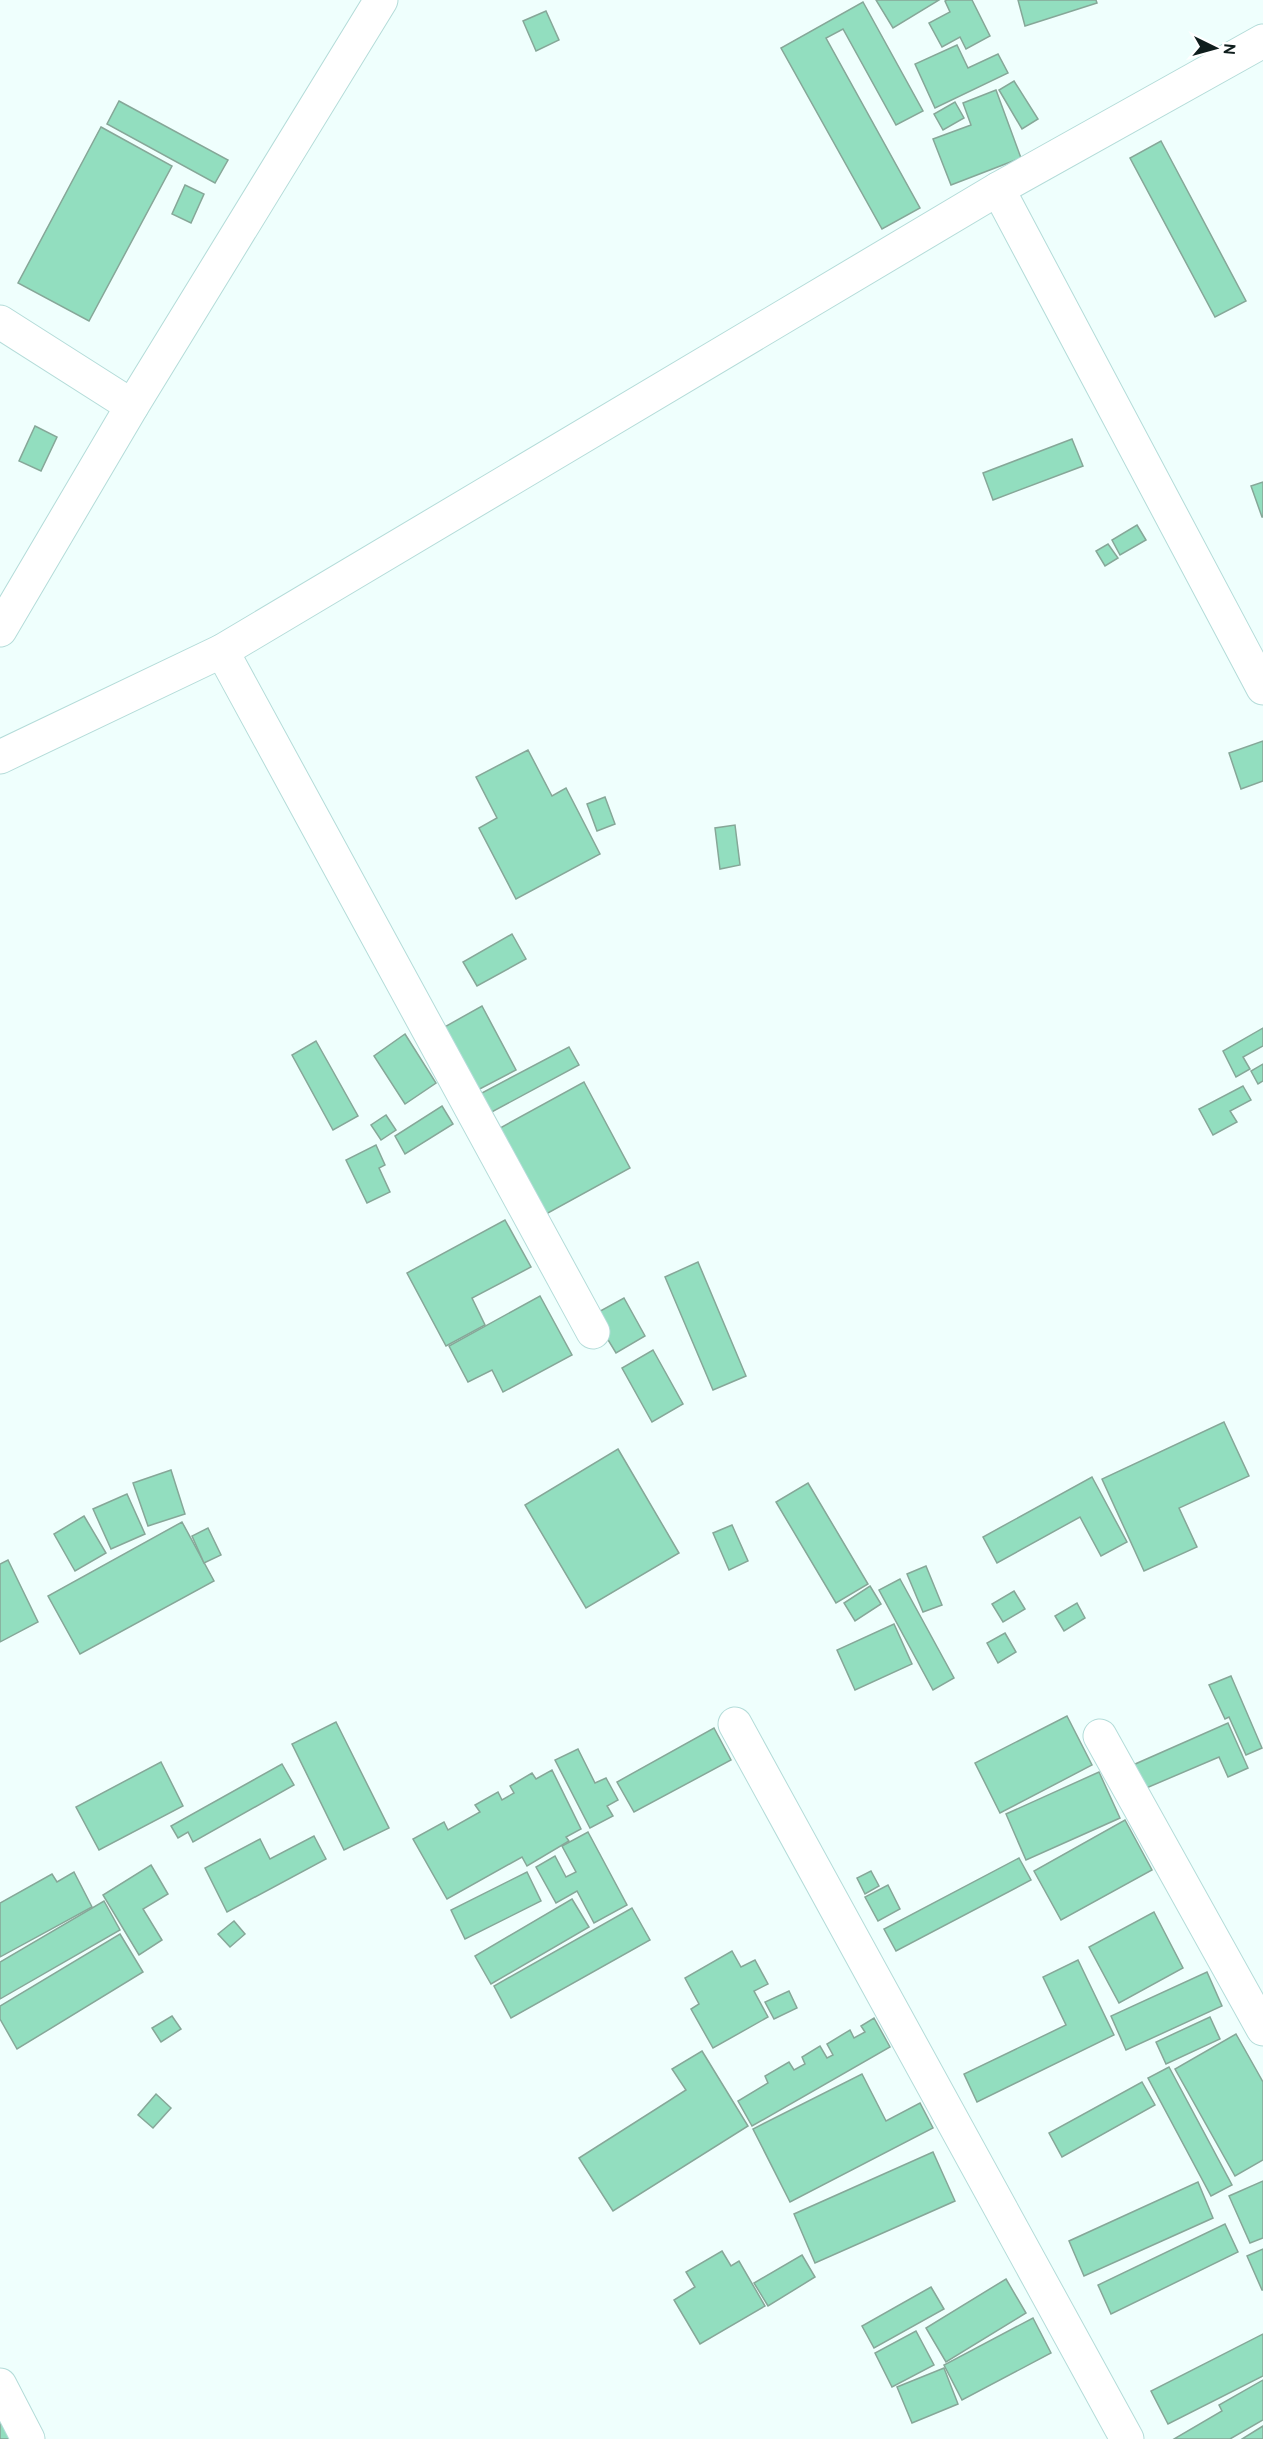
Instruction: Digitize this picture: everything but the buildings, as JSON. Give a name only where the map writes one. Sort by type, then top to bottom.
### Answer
[{"type":"street","points":[[0,630],[132,406],[381,0]]},
{"type":"street","points":[[0,757],[222,651],[998,189],[1263,41]]},
{"type":"street","points":[[998,189],[1263,688]]},
{"type":"street","points":[[0,321],[132,406]]},
{"type":"street","points":[[222,651],[593,1332]]},
{"type":"street","points":[[735,1724],[1127,2439]]},
{"type":"street","points":[[1101,1736],[1263,2030]]},
{"type":"street","points":[[0,2385],[28,2439]]}]
